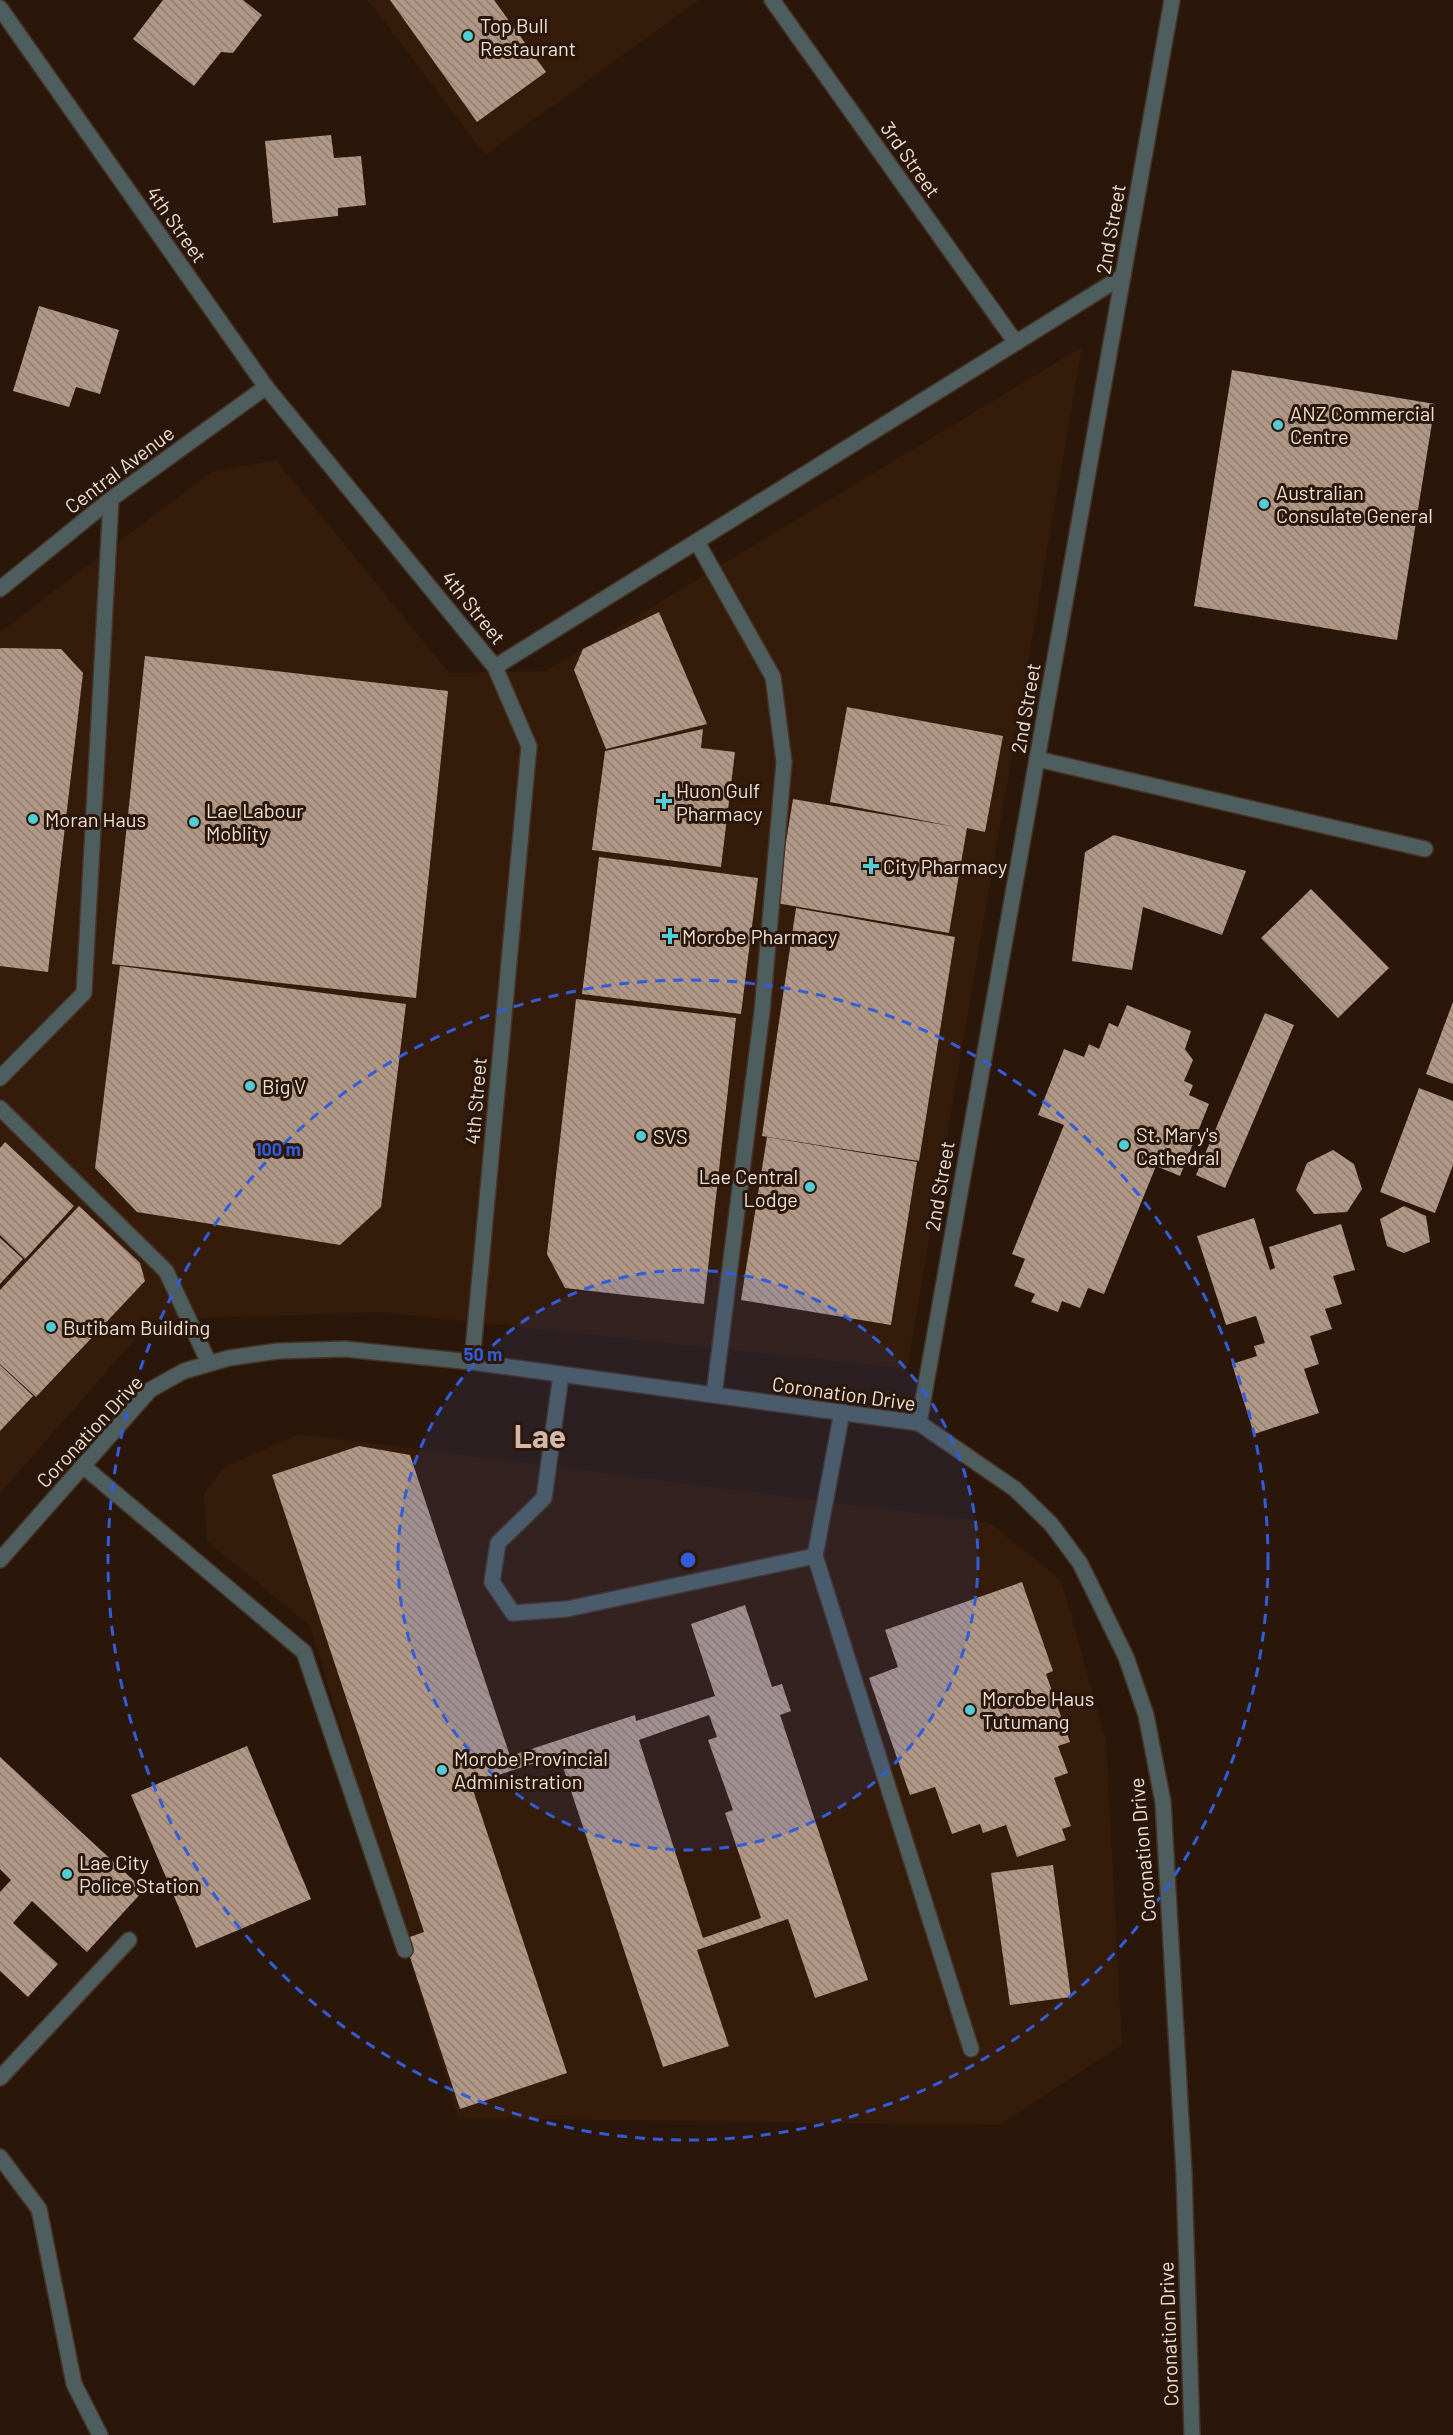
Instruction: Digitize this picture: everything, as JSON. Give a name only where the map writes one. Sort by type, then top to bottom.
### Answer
[{"type":"street","name":"3rd Street","points":[[772,0],[1016,343]]},
{"type":"street","name":"2nd Street","points":[[919,1423],[1172,0]]},
{"type":"street","name":"4th Street","points":[[0,8],[266,387],[495,667],[529,746],[472,1362]]},
{"type":"street","points":[[495,667],[1123,276]]},
{"type":"street","name":"Central Avenue","points":[[0,589],[111,499],[266,387]]},
{"type":"street","points":[[0,1078],[84,993],[111,499]]},
{"type":"street","points":[[697,542],[773,677],[784,762],[762,1012],[714,1395]]},
{"type":"street","points":[[1037,759],[1425,849]]},
{"type":"street","points":[[0,1108],[166,1271],[209,1363]]},
{"type":"street","name":"Coronation Drive","points":[[0,1560],[150,1390],[184,1371],[209,1363],[278,1351],[345,1349],[472,1362],[919,1423],[1015,1489],[1051,1524],[1080,1563],[1126,1658],[1146,1714],[1162,1803],[1168,1875],[1184,2173],[1192,2435]]},
{"type":"street","points":[[561,1375],[544,1498],[498,1543],[492,1582],[513,1613],[567,1610],[814,1556]]},
{"type":"street","points":[[842,1412],[814,1556],[971,2049]]},
{"type":"street","points":[[83,1466],[304,1652],[405,1950]]},
{"type":"street","points":[[0,2078],[129,1941]]},
{"type":"street","points":[[0,2157],[39,2210],[74,2384],[100,2435]]},
{"type":"shaded area","points":[[368,0],[699,0],[485,155]]},
{"type":"shaded area","points":[[1082,347],[907,1369],[381,1312],[152,1320],[0,1493],[0,632],[211,472],[276,460],[449,673],[546,671]]},
{"type":"shaded area","points":[[298,1434],[988,1522],[1061,1580],[1106,1740],[1122,2045],[999,2125],[458,2118],[310,1626],[207,1541],[204,1493],[225,1467]]},
{"type":"building","points":[[163,0],[243,0],[262,15],[233,53],[221,52],[194,86],[133,39]]},
{"type":"building","name":"Top Bull Restaurant","points":[[390,0],[494,0],[546,72],[477,122]]},
{"type":"building","points":[[331,135],[334,158],[361,156],[366,205],[338,208],[338,216],[273,223],[265,141]]},
{"type":"building","points":[[39,306],[119,330],[100,394],[76,387],[69,407],[13,391]]},
{"type":"building","points":[[1232,370],[1435,404],[1397,640],[1194,606]]},
{"type":"building","points":[[659,612],[707,724],[606,749],[574,670],[583,649]]},
{"type":"building","name":"Moran Haus","points":[[0,648],[61,649],[83,673],[48,972],[0,966]]},
{"type":"building","points":[[145,656],[448,691],[416,998],[112,964]]},
{"type":"building","points":[[847,707],[1003,736],[985,832],[967,828],[949,933],[776,903],[793,799],[956,827],[830,802]]},
{"type":"building","name":"Huon Gulf Pharmacy","points":[[703,729],[701,748],[735,752],[721,867],[592,850],[605,751]]},
{"type":"building","points":[[1114,835],[1246,871],[1222,935],[1143,907],[1132,970],[1072,961],[1085,852]]},
{"type":"building","name":"Morobe Pharmacy","points":[[599,857],[758,878],[741,1014],[582,994]]},
{"type":"building","points":[[1311,889],[1389,968],[1338,1018],[1261,938]]},
{"type":"building","points":[[796,908],[955,937],[919,1161],[762,1136]]},
{"type":"building","name":"Big V","points":[[120,966],[406,1004],[381,1207],[340,1245],[137,1212],[95,1168]]},
{"type":"building","name":"SVS","points":[[576,999],[736,1018],[704,1304],[565,1288],[547,1254]]},
{"type":"building","points":[[1453,1002],[1453,1084],[1426,1074]]},
{"type":"building","name":"St. Mary's Cathedral","points":[[1127,1005],[1191,1031],[1185,1049],[1193,1060],[1184,1081],[1193,1085],[1189,1095],[1209,1104],[1180,1176],[1156,1166],[1104,1294],[1088,1288],[1080,1308],[1062,1301],[1058,1312],[1031,1302],[1035,1294],[1014,1286],[1025,1259],[1012,1254],[1064,1125],[1038,1115],[1064,1049],[1084,1057],[1089,1044],[1099,1049],[1109,1023],[1118,1027]]},
{"type":"building","points":[[1265,1013],[1294,1025],[1225,1188],[1196,1175]]},
{"type":"building","points":[[1419,1088],[1453,1101],[1453,1165],[1435,1213],[1380,1192]]},
{"type":"building","points":[[767,1137],[917,1162],[891,1325],[741,1300]]},
{"type":"building","points":[[5,1142],[74,1206],[25,1259],[0,1235],[0,1148]]},
{"type":"building","points":[[1333,1150],[1354,1164],[1362,1189],[1347,1212],[1314,1214],[1296,1190],[1307,1163]]},
{"type":"building","name":"Butibam Building","points":[[79,1206],[140,1263],[145,1281],[36,1397],[0,1364],[0,1290]]},
{"type":"building","points":[[1404,1206],[1426,1216],[1430,1242],[1404,1253],[1387,1246],[1380,1219]]},
{"type":"building","points":[[1254,1218],[1270,1270],[1275,1268],[1269,1247],[1341,1224],[1355,1270],[1333,1276],[1342,1304],[1325,1309],[1332,1329],[1310,1336],[1319,1364],[1304,1369],[1319,1413],[1254,1434],[1232,1364],[1257,1356],[1254,1346],[1265,1343],[1256,1316],[1226,1325],[1197,1236]]},
{"type":"building","points":[[0,1238],[23,1259],[0,1284]]},
{"type":"building","points":[[0,1365],[33,1396],[0,1431]]},
{"type":"building","name":"Morobe Provincial Administration","points":[[359,1446],[410,1455],[510,1756],[635,1715],[636,1721],[715,1696],[691,1624],[745,1605],[772,1687],[782,1684],[791,1711],[780,1715],[868,1980],[815,1998],[788,1919],[697,1950],[729,2046],[663,2067],[559,1755],[471,1784],[567,2073],[460,2109],[404,1939],[424,1932],[272,1475]],"holes":[[[709,1715],[717,1737],[708,1740],[733,1810],[725,1813],[761,1918],[703,1938],[639,1740]]]},
{"type":"building","name":"Morobe Haus Tutumang","points":[[1022,1582],[1053,1671],[1046,1674],[1070,1742],[1058,1746],[1068,1773],[1054,1778],[1071,1826],[1062,1829],[1066,1840],[1017,1857],[1006,1825],[983,1833],[980,1824],[952,1834],[935,1787],[910,1795],[869,1678],[898,1667],[885,1630]]},
{"type":"building","points":[[247,1746],[311,1899],[196,1948],[131,1795]]},
{"type":"building","name":"Lae City Police Station","points":[[0,1757],[144,1890],[87,1952],[32,1901],[13,1923],[58,1964],[28,1997],[0,1971],[0,1892],[11,1880],[0,1869]]},
{"type":"building","points":[[1053,1865],[1071,1997],[1010,2005],[991,1873]]},
{"type":"place","name":"Top Bull Restaurant","points":[[468,36]]},
{"type":"place","name":"ANZ Commercial Centre","points":[[1278,425]]},
{"type":"place","name":"Australian Consulate General","points":[[1264,504]]},
{"type":"place","name":"Huon Gulf Pharmacy","points":[[664,801]]},
{"type":"place","name":"Moran Haus","points":[[33,819]]},
{"type":"place","name":"Lae Labour Moblity","points":[[194,822]]},
{"type":"place","name":"City Pharmacy","points":[[871,866]]},
{"type":"place","name":"Morobe Pharmacy","points":[[670,936]]},
{"type":"place","name":"Big V","points":[[250,1086]]},
{"type":"place","name":"SVS","points":[[641,1136]]},
{"type":"place","name":"St. Mary's Cathedral","points":[[1124,1145]]},
{"type":"place","name":"Lae Central Lodge","points":[[810,1187]]},
{"type":"place","name":"Butibam Building","points":[[51,1327]]},
{"type":"place","name":"Morobe Haus Tutumang","points":[[970,1710]]},
{"type":"place","name":"Morobe Provincial Administration","points":[[442,1770]]},
{"type":"place","name":"Lae City Police Station","points":[[67,1874]]},
{"type":"district","name":"Lae","points":[[540,1435]]}]
